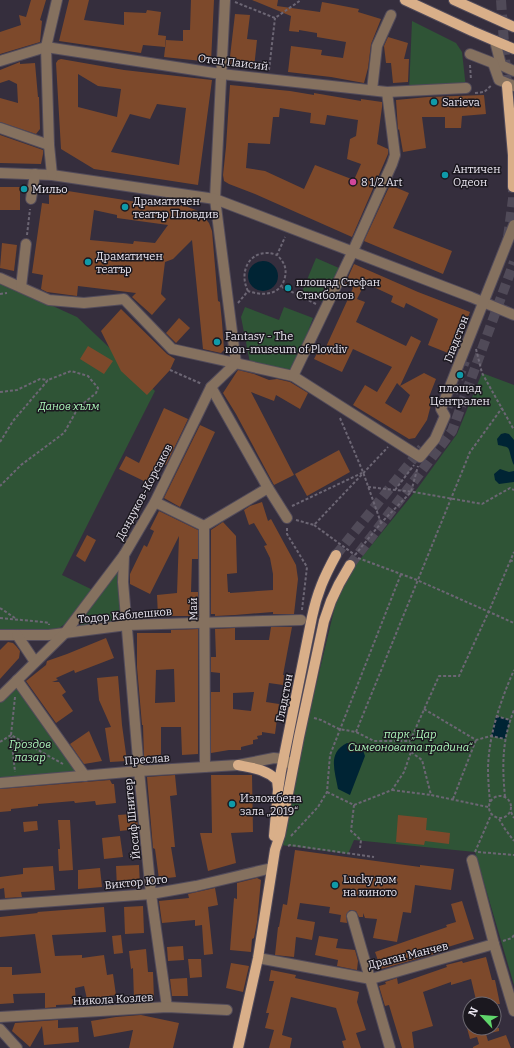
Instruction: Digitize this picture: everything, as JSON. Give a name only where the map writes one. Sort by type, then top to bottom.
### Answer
[{"type":"main road","points":[[406,0],[514,49]]},
{"type":"main road","points":[[454,0],[514,27]]},
{"type":"main road","points":[[511,86],[513,187]]},
{"type":"main road","name":"Гладстон","points":[[275,850],[274,830],[278,790],[317,595],[325,575],[336,555]]},
{"type":"main road","name":"Гладстон","points":[[238,1048],[258,958],[275,850],[280,835],[324,621],[338,584],[350,565]]},
{"type":"main road","points":[[238,765],[260,769],[267,773],[276,780],[278,790]]},
{"type":"street","points":[[52,175],[49,145],[46,47],[57,0]]},
{"type":"street","points":[[225,0],[215,199],[236,363]]},
{"type":"street","points":[[372,90],[377,46],[391,15]]},
{"type":"street","points":[[494,41],[501,65],[514,71]]},
{"type":"street","name":"Отец Паисий","points":[[0,61],[46,47],[221,74],[387,92],[466,88]]},
{"type":"street","points":[[470,54],[493,63],[500,80],[511,86]]},
{"type":"street","points":[[293,376],[352,253],[392,164],[394,154],[387,92]]},
{"type":"street","points":[[0,128],[49,145]]},
{"type":"street","points":[[0,172],[52,175],[215,199],[514,315]]},
{"type":"street","points":[[31,200],[35,174]]},
{"type":"street","name":"Гладстон","points":[[420,457],[435,440],[445,416],[442,409],[514,224]]},
{"type":"street","points":[[21,287],[26,244]]},
{"type":"street","points":[[0,278],[49,300],[84,303],[124,299],[172,349],[293,376],[420,457]]},
{"type":"street","name":"Дондуков-Корсаков","points":[[0,697],[65,633],[124,555],[155,502],[211,387],[236,363]]},
{"type":"street","points":[[211,387],[284,514]]},
{"type":"street","points":[[155,502],[204,526],[268,488]]},
{"type":"street","name":"Май","points":[[204,526],[205,766]]},
{"type":"street","name":"Йосиф Шнитер","points":[[124,555],[123,582],[139,771],[151,894],[167,1008]]},
{"type":"street","name":"Тодор Каблешков","points":[[0,635],[49,635],[127,625],[301,620]]},
{"type":"street","points":[[17,635],[35,662]]},
{"type":"street","points":[[17,680],[85,776]]},
{"type":"street","name":"Преслав","points":[[0,783],[205,766],[238,765],[274,758],[284,759]]},
{"type":"street","points":[[284,759],[293,766]]},
{"type":"street","points":[[472,860],[494,944],[514,1011]]},
{"type":"street","name":"Виктор Юго","points":[[0,905],[151,894],[196,886],[272,868]]},
{"type":"street","points":[[352,916],[390,1048]]},
{"type":"street","name":"Драган Манчев","points":[[258,958],[371,979],[494,944]]},
{"type":"street","name":"Никола Козлев","points":[[0,1017],[167,1008],[227,1010]]},
{"type":"street","points":[[0,1029],[17,1048]]},
{"type":"path","points":[[230,0],[275,18]]},
{"type":"path","points":[[268,79],[275,18],[301,0]]},
{"type":"path","points":[[466,88],[472,88],[470,54]]},
{"type":"path","points":[[484,92],[491,86]]},
{"type":"path","points":[[26,244],[31,200]]},
{"type":"path","points":[[277,255],[289,228]]},
{"type":"path","points":[[266,252],[277,255],[286,267],[286,275],[282,287],[264,295],[248,291],[244,284],[244,276],[249,261],[266,252]]},
{"type":"path","points":[[282,287],[325,308]]},
{"type":"path","points":[[229,316],[248,291]]},
{"type":"path","points":[[471,333],[482,373],[514,430]]},
{"type":"path","points":[[170,370],[211,387]]},
{"type":"path","points":[[0,392],[17,390],[40,379],[48,380],[72,371],[88,376],[98,388],[96,393],[78,408],[64,433],[21,465],[0,486]]},
{"type":"path","points":[[0,442],[13,422],[48,380]]},
{"type":"path","points":[[332,400],[363,472],[381,523]]},
{"type":"path","points":[[356,732],[470,452],[502,408]]},
{"type":"path","points":[[314,525],[394,441]]},
{"type":"path","points":[[395,490],[420,457]]},
{"type":"path","points":[[355,555],[381,523],[411,492],[420,457]]},
{"type":"path","points":[[284,514],[363,472]]},
{"type":"path","points":[[368,487],[411,492],[482,504],[510,488],[514,490]]},
{"type":"path","points":[[284,514],[314,525],[360,559],[417,580],[514,623]]},
{"type":"path","points":[[284,514],[287,534],[307,567],[301,620]]},
{"type":"path","points":[[392,790],[404,772],[411,752],[410,740],[439,676],[459,676],[514,552]]},
{"type":"path","points":[[510,560],[514,562]]},
{"type":"path","points":[[294,833],[318,807],[327,792],[330,755],[401,574]]},
{"type":"path","points":[[0,608],[16,619]]},
{"type":"path","points":[[0,618],[49,624]]},
{"type":"path","points":[[490,802],[488,768],[491,736],[496,716],[514,670]]},
{"type":"path","points":[[16,781],[11,735],[17,680]]},
{"type":"path","points":[[424,709],[476,740],[491,736],[505,739]]},
{"type":"path","points":[[505,797],[502,770],[505,739],[514,710]]},
{"type":"path","points":[[496,716],[510,720]]},
{"type":"path","points":[[321,720],[339,729],[356,732],[374,741],[410,740]]},
{"type":"path","points":[[0,742],[11,735]]},
{"type":"path","points":[[11,735],[65,765]]},
{"type":"path","points":[[453,799],[476,740]]},
{"type":"path","points":[[411,752],[422,760],[431,795]]},
{"type":"path","points":[[327,792],[354,805],[392,790],[431,795],[488,806]]},
{"type":"path","points":[[488,806],[496,796],[505,797],[508,799],[511,803],[510,812],[504,818],[500,819]]},
{"type":"path","points":[[508,799],[514,799]]},
{"type":"path","points":[[354,805],[351,831],[361,840],[360,848]]},
{"type":"path","points":[[488,806],[492,815],[500,819],[504,829],[514,841]]},
{"type":"path","points":[[510,812],[514,818]]},
{"type":"path","points":[[492,815],[475,852],[514,855]]},
{"type":"path","points":[[275,850],[290,846],[374,857]]},
{"type":"green space","points":[[412,21],[456,43],[462,52],[466,88],[409,91]]},
{"type":"green space","points":[[316,258],[339,268],[324,302],[302,292]]},
{"type":"green space","name":"Данов хълм","points":[[0,282],[77,317],[155,391],[62,575],[97,592],[124,557],[127,625],[82,631],[78,615],[49,635],[0,635]]},
{"type":"green space","points":[[245,307],[279,320],[284,307],[313,318],[293,372],[250,363],[241,317]]},
{"type":"green space","name":"парк „Цар Симеоновата градина“","points":[[482,373],[514,385],[514,985],[475,852],[354,840],[348,854],[281,845],[307,723],[336,602],[353,568],[417,489],[457,434]]},
{"type":"green space","name":"Гроздов пазар","points":[[17,680],[85,776],[0,783],[0,697]]},
{"type":"water","points":[[263,261],[274,265],[278,276],[274,287],[263,291],[252,287],[248,276],[252,265]]},
{"type":"water","points":[[501,434],[509,434],[514,440],[514,465],[508,448],[498,445],[497,439]]},
{"type":"water","points":[[500,469],[509,472],[514,471],[514,482],[499,484],[495,480],[494,474]]},
{"type":"water","points":[[496,716],[510,720],[505,739],[491,736]]},
{"type":"water","points":[[347,743],[356,745],[363,750],[365,756],[350,795],[338,789],[334,769],[337,752]]},
{"type":"building","points":[[31,0],[46,0],[40,20],[42,21],[40,42],[0,54],[0,32],[21,25],[19,15],[26,17]]},
{"type":"building","points":[[69,0],[89,0],[84,20],[124,25],[124,12],[146,13],[147,10],[161,12],[158,35],[166,36],[165,47],[143,45],[141,53],[59,41]]},
{"type":"building","points":[[191,0],[214,0],[211,62],[164,57],[166,40],[183,41],[183,30],[190,30]]},
{"type":"building","points":[[252,0],[278,0],[277,6],[320,12],[322,2],[359,9],[358,12],[381,19],[371,44],[368,68],[364,83],[331,77],[288,72],[291,46],[322,50],[321,55],[343,58],[346,42],[317,37],[317,33],[299,30],[299,32],[289,31],[291,16]]},
{"type":"building","points":[[235,14],[250,15],[247,39],[257,40],[254,68],[229,65]]},
{"type":"building","points":[[388,37],[408,43],[404,59],[409,59],[408,82],[393,83],[391,63],[386,63],[384,46]]},
{"type":"building","points":[[61,59],[124,70],[212,80],[198,185],[94,169],[61,149],[56,63]],"holes":[[[78,74],[98,86],[121,89],[117,117],[78,107]],[[157,104],[186,108],[179,165],[111,152],[130,114],[150,119]]]},
{"type":"building","points":[[20,62],[20,64],[35,63],[39,97],[40,129],[36,134],[0,122],[0,98],[18,103],[17,84],[9,80],[0,83],[0,70]]},
{"type":"building","points":[[230,85],[314,95],[314,93],[361,101],[361,99],[382,102],[377,144],[388,149],[388,154],[352,237],[224,181],[223,175]],"holes":[[[280,108],[311,113],[310,123],[325,125],[327,115],[358,120],[356,136],[350,139],[347,159],[361,164],[354,180],[315,165],[304,189],[265,171],[246,168],[248,143],[270,144],[273,117],[279,117]]]},
{"type":"building","points":[[484,95],[486,114],[462,116],[461,128],[445,128],[445,117],[422,117],[426,148],[403,152],[399,129],[398,130],[396,100]]},
{"type":"building","points":[[0,135],[43,150],[41,164],[0,163]]},
{"type":"building","points":[[390,185],[409,193],[393,228],[452,251],[443,274],[364,241]]},
{"type":"building","points":[[0,187],[20,187],[20,210],[0,210]]},
{"type":"building","points":[[49,188],[156,205],[156,202],[185,206],[196,210],[209,223],[212,231],[224,350],[221,353],[203,349],[192,240],[173,259],[165,262],[161,294],[166,299],[152,315],[132,297],[136,293],[78,286],[77,296],[47,292],[41,289],[43,275],[32,273],[42,203],[49,204]],"holes":[[[94,210],[117,215],[117,218],[168,225],[155,243],[134,241],[133,244],[90,240]]]},
{"type":"building","points":[[2,243],[17,245],[14,271],[0,268]]},
{"type":"building","points":[[354,264],[418,292],[470,312],[453,355],[428,345],[438,319],[406,303],[404,308],[391,302],[393,296],[365,283],[357,299],[365,302],[356,322],[406,346],[411,336],[421,341],[400,386],[424,373],[436,379],[429,397],[432,401],[427,420],[415,438],[409,439],[353,405],[365,385],[377,392],[392,367],[353,349],[342,372],[314,359],[320,347],[325,349],[353,288],[345,284]],"holes":[[[397,383],[410,395],[401,413],[385,403]]]},
{"type":"building","points":[[121,309],[167,354],[175,359],[170,370],[147,395],[121,371],[101,331]]},
{"type":"building","points":[[179,318],[190,328],[176,343],[166,333]]},
{"type":"building","points":[[88,346],[113,361],[104,374],[80,359]]},
{"type":"building","points":[[238,370],[269,380],[277,379],[290,382],[308,393],[300,409],[276,395],[274,401],[251,392],[294,475],[274,485],[223,393]]},
{"type":"building","points":[[164,408],[188,419],[166,465],[159,462],[148,483],[119,469],[126,456],[139,463]]},
{"type":"building","points":[[200,425],[215,432],[180,507],[164,498]]},
{"type":"building","points":[[339,450],[350,472],[307,496],[295,474]]},
{"type":"building","points":[[262,502],[268,521],[271,519],[296,565],[298,579],[294,614],[273,614],[273,612],[215,616],[215,614],[211,614],[211,530],[223,522],[236,536],[237,573],[227,574],[228,592],[273,590],[273,574],[270,558],[264,546],[267,545],[254,523],[249,525],[244,510],[250,506]]},
{"type":"building","points":[[159,511],[198,530],[198,559],[192,559],[191,592],[198,592],[198,616],[158,616],[157,595],[177,593],[179,536],[150,594],[130,584],[130,574],[144,545],[147,547],[154,531],[150,529]]},
{"type":"building","points":[[87,535],[96,540],[85,562],[76,556]]},
{"type":"building","points":[[271,627],[292,627],[283,675],[283,685],[269,683],[266,702],[279,704],[275,734],[262,732],[262,735],[257,736],[258,739],[253,740],[253,744],[241,747],[241,750],[211,753],[211,692],[220,692],[220,673],[211,672],[211,657],[216,657],[215,629],[235,628],[235,640],[269,640]],"holes":[[[254,692],[251,711],[233,709],[233,693]]]},
{"type":"building","points":[[198,629],[198,754],[182,755],[181,727],[161,727],[161,757],[144,757],[143,725],[137,667],[137,633],[171,633],[171,630]],"holes":[[[174,669],[175,702],[155,703],[156,670]]]},
{"type":"building","points":[[106,638],[114,658],[75,673],[74,670],[56,678],[58,680],[52,682],[59,682],[66,692],[62,695],[73,711],[56,723],[26,681],[46,665],[47,661]]},
{"type":"building","points":[[8,642],[13,643],[20,651],[19,658],[0,679],[0,650]]},
{"type":"building","points":[[118,676],[127,761],[110,762],[105,728],[111,727],[99,700],[97,678]]},
{"type":"building","points":[[89,731],[102,761],[84,764],[70,744]]},
{"type":"building","points":[[175,775],[177,795],[170,796],[175,847],[171,847],[176,877],[159,879],[155,849],[153,848],[147,777]]},
{"type":"building","name":"Изложбена зала „2019“","points":[[211,775],[252,775],[253,832],[231,833],[236,863],[208,871],[200,833],[212,833]]},
{"type":"building","points":[[110,780],[112,784],[114,784],[116,803],[96,805],[95,801],[75,803],[74,801],[38,804],[38,806],[11,809],[11,811],[0,812],[0,789]]},
{"type":"building","points":[[132,814],[132,817],[137,817],[138,829],[120,831],[118,815]]},
{"type":"building","points":[[398,815],[427,818],[426,830],[450,833],[449,844],[425,841],[424,845],[396,842]]},
{"type":"building","points":[[58,820],[70,820],[73,870],[59,871],[58,849],[60,849]]},
{"type":"building","points":[[37,821],[38,830],[24,832],[23,822]]},
{"type":"building","points":[[120,836],[123,857],[104,859],[102,838]]},
{"type":"building","points":[[295,850],[420,867],[420,865],[454,869],[451,890],[415,885],[411,913],[403,912],[397,942],[373,938],[377,919],[365,918],[363,913],[363,917],[359,917],[356,911],[350,910],[346,915],[347,923],[340,922],[341,915],[329,913],[330,907],[300,903],[297,919],[315,922],[312,940],[296,937],[294,957],[275,955],[278,927],[283,904],[287,905]]},
{"type":"building","points":[[139,865],[140,887],[117,888],[116,866]]},
{"type":"building","points":[[53,866],[55,890],[21,892],[22,897],[5,898],[4,888],[0,889],[0,877],[23,874],[23,868]]},
{"type":"building","points":[[100,868],[102,887],[78,889],[78,870]]},
{"type":"building","points":[[257,878],[261,880],[257,922],[254,938],[252,939],[251,952],[230,950],[234,898],[237,899],[237,883]]},
{"type":"building","points":[[215,888],[218,905],[208,907],[213,954],[204,955],[202,925],[195,926],[195,920],[162,923],[159,901],[189,898],[188,894]]},
{"type":"building","points":[[462,901],[474,939],[438,950],[439,953],[381,969],[375,952],[447,927],[446,925],[456,922],[451,904]]},
{"type":"building","points":[[143,906],[144,933],[125,934],[124,907]]},
{"type":"building","points":[[104,907],[106,932],[52,935],[55,956],[82,955],[82,958],[104,955],[107,975],[113,974],[116,995],[87,999],[84,986],[75,988],[76,1004],[56,1005],[56,1007],[45,1008],[45,993],[13,994],[14,1003],[0,1004],[0,967],[12,967],[12,975],[41,973],[35,934],[0,937],[0,917],[38,913],[37,912]]},
{"type":"building","points":[[121,935],[123,953],[114,954],[112,936]]},
{"type":"building","points":[[319,936],[338,939],[336,948],[355,950],[358,961],[357,970],[337,966],[338,960],[315,955]]},
{"type":"building","points":[[183,946],[184,960],[168,961],[167,947]]},
{"type":"building","points":[[146,949],[148,972],[153,972],[154,999],[134,1000],[133,968],[131,969],[129,951]]},
{"type":"building","points":[[486,957],[492,980],[495,980],[498,996],[475,996],[471,979],[451,985],[451,982],[423,992],[433,1026],[412,1032],[414,1048],[402,1048],[389,1005],[385,1006],[379,986],[386,984],[385,982],[397,978],[398,984],[447,967],[446,965],[462,961],[463,963]]},
{"type":"building","points":[[188,959],[201,959],[202,977],[190,978]]},
{"type":"building","points":[[231,963],[249,966],[243,992],[226,988]]},
{"type":"building","points":[[271,970],[296,975],[295,978],[359,992],[357,1002],[366,1030],[356,1033],[361,1048],[344,1048],[342,1041],[346,1040],[336,1008],[291,997],[282,1035],[292,1038],[290,1048],[269,1048],[274,1030],[265,1028],[269,1013],[266,1013],[274,981],[269,981]]},
{"type":"building","points":[[187,978],[188,996],[172,996],[170,979]]},
{"type":"building","points":[[141,1015],[179,1023],[173,1048],[129,1048],[133,1030],[94,1037],[91,1021]]},
{"type":"building","points":[[58,1020],[58,1028],[78,1027],[79,1042],[44,1045],[42,1026],[30,1047],[12,1031],[15,1023]]},
{"type":"building","points":[[506,1035],[511,1048],[473,1048],[479,1044],[477,1037],[470,1039],[469,1036],[487,1036],[488,1041]]},
{"type":"tunnel","points":[[501,0],[507,86]]},
{"type":"tunnel","points":[[508,237],[513,187]]},
{"type":"tunnel","points":[[350,565],[452,431],[514,262]]},
{"type":"tunnel","points":[[442,421],[465,361]]},
{"type":"tunnel","points":[[336,555],[422,448]]},
{"type":"place","name":"Sarieva","points":[[434,102]]},
{"type":"place","name":"Античен Одеон","points":[[445,175]]},
{"type":"place","name":"8 1/2 Art","points":[[353,182]]},
{"type":"place","name":"Мильо","points":[[24,189]]},
{"type":"place","name":"Драматичен театър Пловдив","points":[[125,207]]},
{"type":"place","name":"Драматичен театър","points":[[88,262]]},
{"type":"place","name":"площад Стефан Стамболов","points":[[288,288]]},
{"type":"place","name":"Fantasy - The non-museum of Plovdiv","points":[[217,342]]},
{"type":"place","name":"площад Централен","points":[[460,375]]},
{"type":"place","name":"Изложбена зала „2019“","points":[[232,804]]},
{"type":"place","name":"Lucky дом на киното","points":[[335,885]]}]
